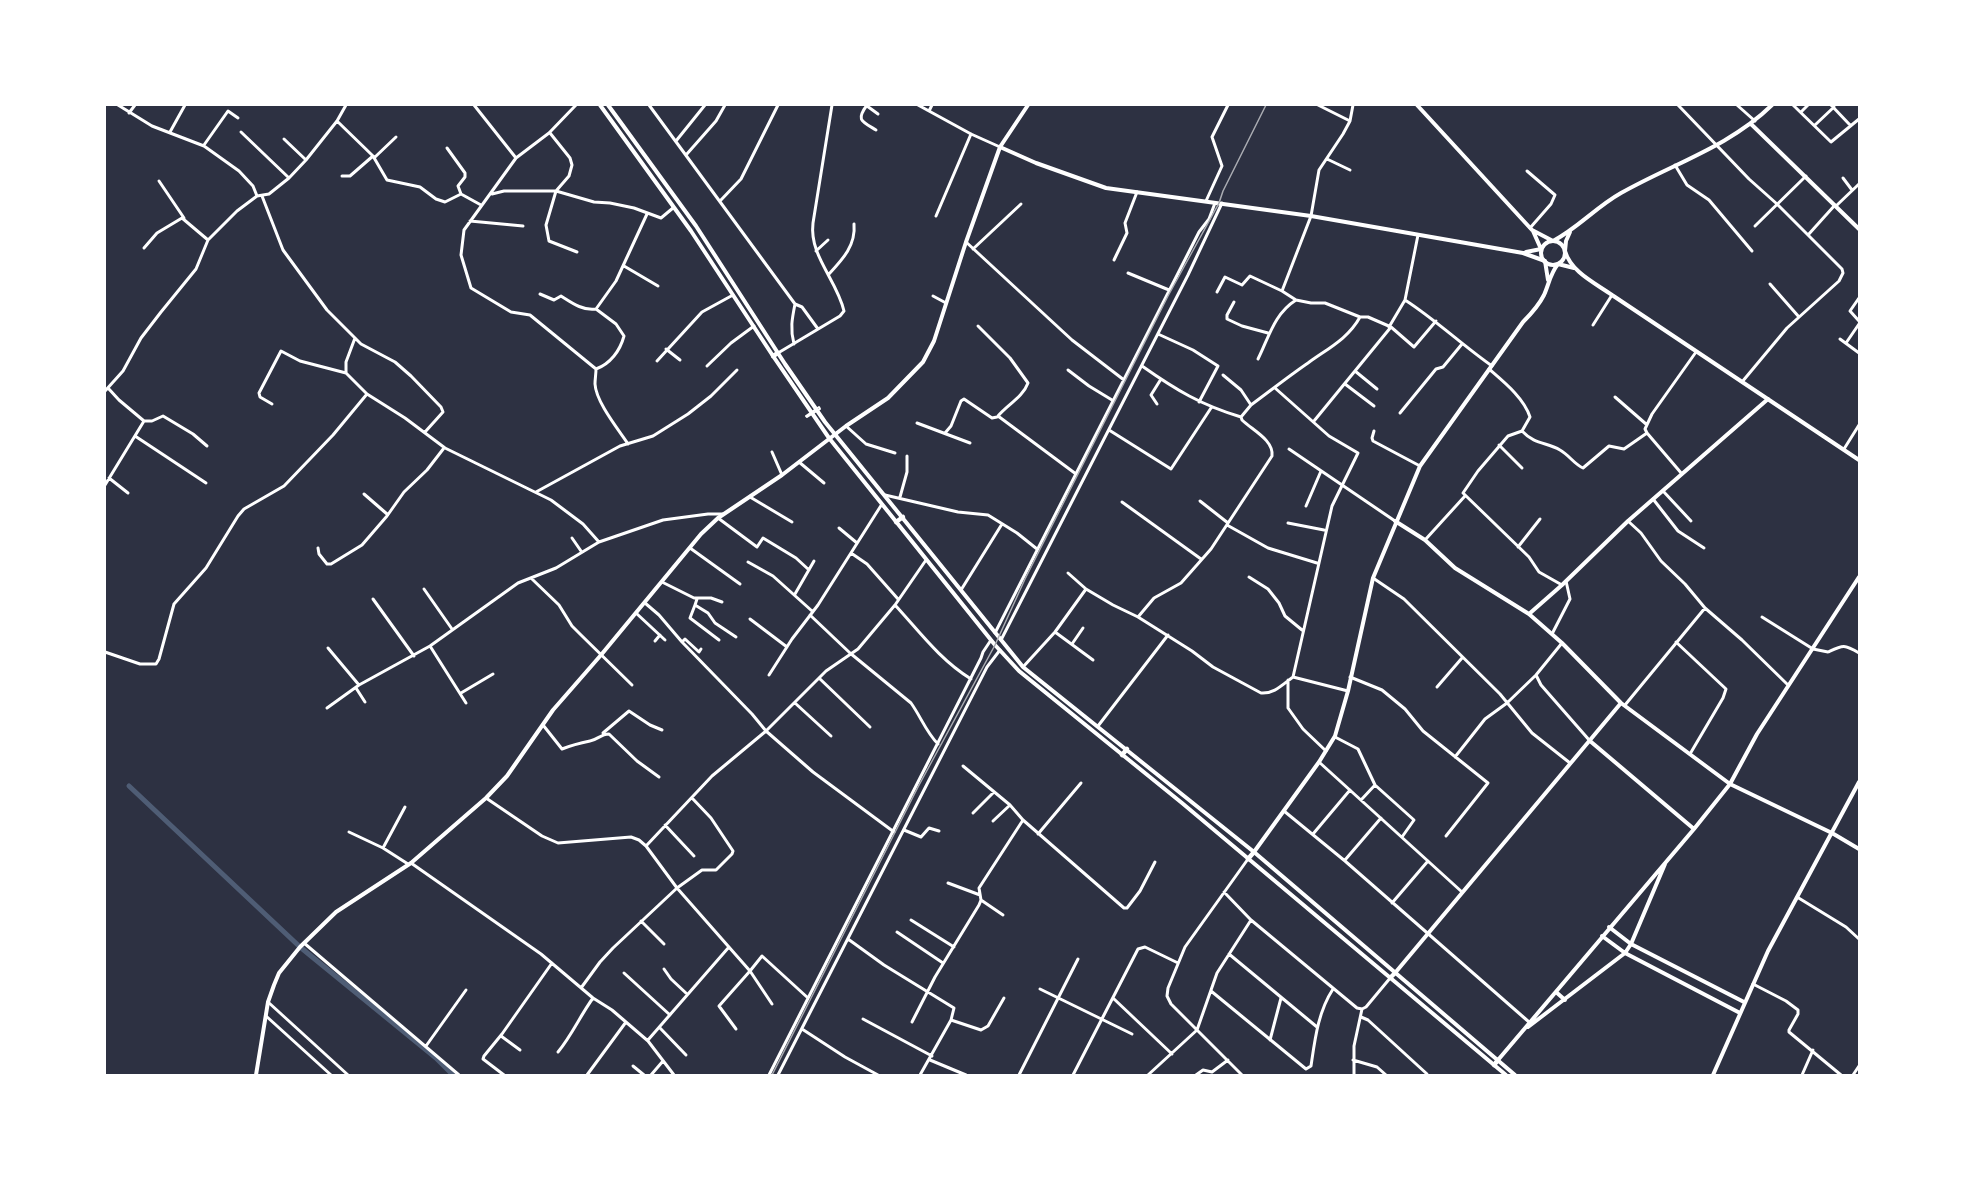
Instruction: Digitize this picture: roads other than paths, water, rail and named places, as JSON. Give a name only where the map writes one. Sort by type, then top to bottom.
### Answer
[{"type":"main road","points":[[897,522],[903,517]]},
{"type":"main road","points":[[1122,755],[1127,749]]},
{"type":"main road","points":[[1248,858],[1254,852]]},
{"type":"street","points":[[118,105],[152,126],[204,146],[239,171],[260,196],[283,250],[327,310],[355,338],[374,352],[395,362],[441,406],[443,412],[425,432]]},
{"type":"street","points":[[129,113],[135,105]]},
{"type":"street","points":[[170,132],[185,105]]},
{"type":"street","points":[[207,446],[193,434],[163,416],[144,421],[107,389],[123,371],[141,338],[196,269],[208,240],[237,211],[260,196],[269,194],[289,178],[337,121],[346,105]]},
{"type":"street","points":[[474,105],[516,158]]},
{"type":"street","points":[[576,105],[549,132],[516,158],[464,230],[461,255],[471,288],[511,312],[530,315],[596,369]]},
{"type":"street","points":[[600,105],[691,231],[753,326],[835,434],[1023,667],[1254,852],[1393,975]]},
{"type":"street","points":[[608,105],[696,226],[830,438],[991,640],[1019,671],[1393,975],[1496,1062],[1515,1075]]},
{"type":"street","points":[[649,105],[795,304],[802,307],[818,329]]},
{"type":"street","points":[[676,141],[705,105]]},
{"type":"street","points":[[686,155],[706,134],[725,105]]},
{"type":"street","points":[[720,201],[741,179],[778,105]]},
{"type":"street","points":[[776,355],[840,316],[844,311],[829,274],[816,251],[812,232],[832,105]]},
{"type":"street","points":[[918,105],[970,134],[1036,163],[1106,188],[1418,233],[1522,253],[1551,265],[1558,264],[1574,268]]},
{"type":"street","points":[[929,111],[932,105]]},
{"type":"street","points":[[256,1075],[268,1002],[279,973],[304,944],[336,912],[409,864],[486,798],[507,776],[542,724],[701,534],[717,518],[782,475],[846,426],[888,398],[923,362],[934,341],[1000,147],[1028,105]]},
{"type":"street","points":[[1206,202],[1222,166],[1212,136],[1228,105]]},
{"type":"street","points":[[1318,105],[1350,121]]},
{"type":"street","points":[[1282,291],[1311,216],[1319,170],[1350,121],[1353,105]]},
{"type":"street","points":[[1417,105],[1531,229],[1545,261],[1548,282]]},
{"type":"street","points":[[1678,105],[1749,179],[1842,269],[1843,273],[1839,281],[1773,342],[1742,383]]},
{"type":"street","points":[[1737,105],[1859,229]]},
{"type":"street","points":[[1522,253],[1541,249],[1546,244],[1571,232],[1597,208],[1620,193],[1716,145],[1753,123],[1772,105]]},
{"type":"street","points":[[1793,105],[1831,142],[1859,119]]},
{"type":"street","points":[[1801,112],[1808,105]]},
{"type":"street","points":[[876,130],[862,120],[861,112],[867,106],[878,114]]},
{"type":"street","points":[[1815,126],[1832,106],[1850,125]]},
{"type":"street","points":[[204,146],[228,111],[238,118]]},
{"type":"street","points":[[337,121],[374,157],[390,182],[417,185],[445,202],[461,194]]},
{"type":"street","points":[[241,132],[289,178]]},
{"type":"street","points":[[549,132],[570,158],[572,165],[568,176],[556,191],[546,225],[549,241],[577,252]]},
{"type":"street","points":[[936,216],[970,134]]},
{"type":"street","points":[[342,176],[350,176],[396,137]]},
{"type":"street","points":[[284,139],[306,160]]},
{"type":"street","points":[[447,148],[465,173],[465,177],[458,186],[461,194],[481,205]]},
{"type":"street","points":[[1327,159],[1350,170]]},
{"type":"street","points":[[1675,165],[1684,182],[1709,200],[1752,251]]},
{"type":"street","points":[[1527,171],[1555,195],[1551,204],[1531,229]]},
{"type":"street","points":[[1755,226],[1806,177]]},
{"type":"street","points":[[1843,178],[1852,190]]},
{"type":"street","points":[[159,181],[184,218],[208,240]]},
{"type":"street","points":[[1808,236],[1835,205],[1859,184]]},
{"type":"street","points":[[492,194],[504,191],[556,191],[594,202],[610,202],[634,208],[661,218],[673,208]]},
{"type":"street","points":[[1114,260],[1127,233],[1125,223],[1137,192]]},
{"type":"street","points":[[995,633],[1112,400],[1199,232],[1209,219],[1215,202]]},
{"type":"street","points":[[1001,640],[1158,334],[1222,203]]},
{"type":"street","points":[[973,249],[1021,204]]},
{"type":"street","points":[[596,309],[624,266],[647,214]]},
{"type":"street","points":[[144,248],[157,233],[184,218]]},
{"type":"street","points":[[470,221],[523,226]]},
{"type":"street","points":[[829,274],[847,254],[855,234],[854,224]]},
{"type":"street","points":[[1531,229],[1561,244],[1574,268],[1612,295],[1859,460]]},
{"type":"street","points":[[1254,852],[1335,736],[1348,691],[1372,578],[1420,466],[1523,322],[1536,308],[1545,293],[1551,273],[1564,259],[1566,241],[1571,232]]},
{"type":"street","points":[[1314,421],[1390,327],[1405,300],[1418,233]]},
{"type":"street","points":[[816,251],[828,240]]},
{"type":"street","points":[[966,242],[1072,340],[1124,380]]},
{"type":"street","points":[[624,266],[658,286]]},
{"type":"street","points":[[1128,273],[1169,290]]},
{"type":"street","points":[[1217,292],[1225,278],[1242,285],[1250,276],[1296,300],[1325,303],[1360,317],[1368,317],[1390,327],[1414,347],[1436,321]]},
{"type":"street","points":[[1770,284],[1799,317]]},
{"type":"street","points":[[540,294],[554,300],[561,296],[589,310],[596,309],[615,324],[624,336],[616,354],[608,363],[596,369]]},
{"type":"street","points":[[657,361],[702,312],[733,295]]},
{"type":"street","points":[[1593,325],[1612,295]]},
{"type":"street","points":[[933,296],[946,303]]},
{"type":"street","points":[[1846,344],[1859,322],[1850,311],[1859,298]]},
{"type":"street","points":[[1258,359],[1268,333],[1281,312],[1296,300]]},
{"type":"street","points":[[1405,300],[1436,321],[1491,368],[1527,410],[1530,417],[1522,432],[1508,436],[1463,491],[1465,496],[1529,557],[1539,572],[1562,585]]},
{"type":"street","points":[[1234,302],[1227,319],[1268,333]]},
{"type":"street","points":[[794,344],[791,320],[795,304]]},
{"type":"street","points":[[1241,417],[1251,405],[1346,336],[1353,330],[1360,317]]},
{"type":"street","points":[[707,366],[753,326]]},
{"type":"street","points":[[945,433],[951,426],[961,401],[964,399],[994,419],[1028,383],[1010,358],[978,326]]},
{"type":"street","points":[[1158,334],[1193,350],[1218,366],[1199,402]]},
{"type":"street","points":[[346,374],[346,362],[355,338]]},
{"type":"street","points":[[1840,339],[1859,353]]},
{"type":"street","points":[[1400,413],[1436,369],[1443,367],[1462,344]]},
{"type":"street","points":[[666,349],[680,360]]},
{"type":"street","points":[[272,404],[260,397],[259,393],[281,351],[300,361],[346,374],[367,394],[445,448],[551,500],[574,517],[599,542]]},
{"type":"street","points":[[1682,474],[1645,429],[1646,424],[1696,352]]},
{"type":"street","points":[[1138,617],[1154,598],[1181,583],[1211,549],[1272,456],[1273,451],[1270,444],[1241,417],[1199,402],[1141,366]]},
{"type":"street","points":[[596,369],[595,386],[599,396],[613,423],[628,444]]},
{"type":"street","points":[[536,492],[562,480],[621,446],[653,436],[711,396],[737,370]]},
{"type":"street","points":[[1068,370],[1112,400]]},
{"type":"street","points":[[1355,371],[1377,390]]},
{"type":"street","points":[[1223,375],[1241,390],[1251,405]]},
{"type":"street","points":[[1157,404],[1151,395],[1161,379]]},
{"type":"street","points":[[1345,383],[1374,406]]},
{"type":"street","points":[[1275,388],[1329,436],[1358,451],[1332,506],[1325,530],[1293,677]]},
{"type":"street","points":[[105,652],[140,664],[156,664],[174,604],[197,580],[238,516],[244,509],[284,486],[333,435],[367,394]]},
{"type":"street","points":[[1615,397],[1646,424]]},
{"type":"street","points":[[1529,614],[1628,521],[1768,399]]},
{"type":"street","points":[[1109,430],[1171,469],[1211,408]]},
{"type":"street","points":[[998,416],[1076,474]]},
{"type":"street","points":[[105,485],[144,421]]},
{"type":"street","points":[[917,423],[970,443]]},
{"type":"street","points":[[1844,449],[1859,425]]},
{"type":"street","points":[[846,426],[866,444],[895,453]]},
{"type":"street","points":[[1374,431],[1373,441],[1420,466]]},
{"type":"street","points":[[1522,432],[1534,442],[1560,450],[1583,468],[1609,446],[1624,449],[1647,433]]},
{"type":"street","points":[[135,436],[206,483]]},
{"type":"street","points":[[1499,445],[1522,468]]},
{"type":"street","points":[[318,548],[324,562],[332,564],[362,545],[404,492],[427,470],[445,448]]},
{"type":"street","points":[[1289,449],[1425,540],[1455,568],[1529,614],[1562,643],[1623,704],[1730,784],[1832,833],[1859,849]]},
{"type":"street","points":[[772,452],[782,475]]},
{"type":"street","points":[[900,497],[907,472],[907,456]]},
{"type":"street","points":[[799,462],[824,483]]},
{"type":"street","points":[[1306,506],[1321,471]]},
{"type":"street","points":[[109,478],[128,493]]},
{"type":"street","points":[[1663,491],[1691,521]]},
{"type":"street","points":[[364,494],[388,515]]},
{"type":"street","points":[[885,495],[958,512],[987,515],[1037,549]]},
{"type":"street","points":[[1425,540],[1465,496]]},
{"type":"street","points":[[750,497],[792,522]]},
{"type":"street","points":[[1653,499],[1678,531],[1704,548]]},
{"type":"street","points":[[1200,501],[1227,524],[1268,548],[1317,563]]},
{"type":"street","points":[[1122,502],[1202,559]]},
{"type":"street","points":[[769,675],[882,504]]},
{"type":"street","points":[[327,708],[357,686],[430,646],[518,583],[556,568],[599,542],[663,520],[723,514]]},
{"type":"street","points":[[717,518],[757,547],[763,538],[796,558],[809,570]]},
{"type":"street","points":[[1518,547],[1540,519]]},
{"type":"street","points":[[1628,521],[1705,608],[1788,685]]},
{"type":"street","points":[[1288,523],[1325,530]]},
{"type":"street","points":[[961,590],[1002,524]]},
{"type":"street","points":[[839,528],[856,543]]},
{"type":"street","points":[[572,538],[581,551]]},
{"type":"street","points":[[690,548],[740,585]]},
{"type":"street","points":[[851,553],[867,564],[898,599]]},
{"type":"street","points":[[646,846],[712,776],[766,731],[819,678],[858,649],[895,605],[926,559]]},
{"type":"street","points":[[795,594],[814,561]]},
{"type":"street","points":[[748,562],[773,576],[795,594],[850,653],[911,704],[918,713],[923,727],[938,744]]},
{"type":"street","points":[[1068,573],[1086,589],[1113,606],[1138,617],[1213,667],[1261,693],[1268,694],[1293,677],[1348,691]]},
{"type":"street","points":[[1249,577],[1268,590],[1279,603],[1285,616],[1302,630]]},
{"type":"street","points":[[1496,1062],[1730,784],[1757,734],[1859,577]]},
{"type":"street","points":[[1372,578],[1404,599],[1487,681],[1532,733],[1570,763]]},
{"type":"street","points":[[531,579],[559,605],[572,626],[632,685]]},
{"type":"street","points":[[1552,634],[1570,599],[1566,581]]},
{"type":"street","points":[[662,582],[672,589],[697,599],[703,597],[722,602]]},
{"type":"street","points":[[424,589],[453,630]]},
{"type":"street","points":[[1023,667],[1054,632],[1086,589]]},
{"type":"street","points":[[373,599],[414,656]]},
{"type":"street","points":[[697,599],[690,618],[719,640]]},
{"type":"street","points":[[645,603],[753,714],[766,731],[813,772],[894,832]]},
{"type":"street","points":[[696,605],[736,638]]},
{"type":"street","points":[[895,605],[940,656],[953,668],[971,679]]},
{"type":"street","points":[[1362,1009],[1570,763],[1705,608]]},
{"type":"street","points":[[636,613],[665,640]]},
{"type":"street","points":[[1761,617],[1813,649],[1828,652],[1838,646],[1845,646],[1859,653]]},
{"type":"street","points":[[750,619],[788,647]]},
{"type":"street","points":[[1071,644],[1083,628]]},
{"type":"street","points":[[1054,632],[1093,660]]},
{"type":"street","points":[[655,641],[660,635]]},
{"type":"street","points":[[1098,726],[1168,635]]},
{"type":"street","points":[[682,642],[685,639],[699,652],[701,650]]},
{"type":"street","points":[[769,1075],[991,640]]},
{"type":"street","points":[[1676,642],[1726,689],[1690,754]]},
{"type":"street","points":[[1455,757],[1485,719],[1507,703],[1536,675],[1562,643]]},
{"type":"street","points":[[430,646],[466,703]]},
{"type":"street","points":[[328,648],[357,686],[365,702]]},
{"type":"street","points":[[778,1075],[987,667],[1000,650]]},
{"type":"street","points":[[1437,687],[1462,658]]},
{"type":"street","points":[[461,693],[493,674]]},
{"type":"street","points":[[1536,675],[1540,685],[1590,741],[1694,829]]},
{"type":"street","points":[[1350,677],[1382,690],[1405,709],[1423,731],[1488,783],[1446,836]]},
{"type":"street","points":[[819,678],[870,728]]},
{"type":"street","points":[[1288,680],[1288,708],[1303,729],[1326,751]]},
{"type":"street","points":[[795,703],[831,736]]},
{"type":"street","points":[[542,724],[562,749],[591,741],[629,711],[662,730]]},
{"type":"street","points":[[602,734],[610,735],[637,761],[659,777]]},
{"type":"street","points":[[1335,736],[1358,749],[1375,785],[1414,820],[1402,837]]},
{"type":"street","points":[[1319,762],[1463,892]]},
{"type":"street","points":[[963,766],[1126,909],[1140,891],[1155,862]]},
{"type":"street","points":[[1713,1075],[1752,984],[1859,782]]},
{"type":"street","points":[[1038,834],[1081,783]]},
{"type":"street","points":[[1361,800],[1375,785]]},
{"type":"street","points":[[1313,834],[1350,790]]},
{"type":"street","points":[[972,813],[994,792]]},
{"type":"street","points":[[581,988],[600,962],[677,888],[702,870],[716,870],[733,851],[711,818],[692,797]]},
{"type":"street","points":[[486,798],[543,836],[558,843],[631,837],[639,840],[677,888],[750,971],[772,1004]]},
{"type":"street","points":[[993,821],[1010,805]]},
{"type":"street","points":[[383,848],[405,807]]},
{"type":"street","points":[[1284,811],[1345,861],[1529,1022]]},
{"type":"street","points":[[1345,861],[1381,818]]},
{"type":"street","points":[[912,1022],[943,963],[981,900],[979,888],[1023,820]]},
{"type":"street","points":[[665,825],[693,856]]},
{"type":"street","points":[[904,830],[921,837],[929,828],[939,831]]},
{"type":"street","points":[[349,832],[383,848],[409,864],[552,963],[648,1041],[674,1075]]},
{"type":"street","points":[[1242,1075],[1171,1004],[1167,996],[1178,963],[1197,927],[1248,858]]},
{"type":"street","points":[[1522,1031],[1625,953],[1667,860]]},
{"type":"street","points":[[1392,903],[1428,861]]},
{"type":"street","points":[[948,883],[980,895]]},
{"type":"street","points":[[1224,892],[1251,920],[1350,1003],[1362,1009]]},
{"type":"street","points":[[1797,897],[1846,927],[1859,939]]},
{"type":"street","points":[[981,900],[1003,915]]},
{"type":"street","points":[[911,920],[954,947]]},
{"type":"street","points":[[1148,1075],[1197,1030],[1217,973],[1251,920]]},
{"type":"street","points":[[641,921],[664,944]]},
{"type":"street","points":[[1609,927],[1631,944],[1744,1002]]},
{"type":"street","points":[[897,932],[943,963]]},
{"type":"street","points":[[1602,936],[1625,953],[1740,1013]]},
{"type":"street","points":[[848,939],[927,993],[954,1008],[951,1020],[920,1075]]},
{"type":"street","points":[[304,944],[459,1075]]},
{"type":"street","points":[[648,1041],[729,946]]},
{"type":"street","points":[[1073,1075],[1132,958],[1140,948],[1151,949],[1178,963]]},
{"type":"street","points":[[1229,954],[1317,1027]]},
{"type":"street","points":[[736,1029],[719,1006],[762,956],[808,998]]},
{"type":"street","points":[[1019,1075],[1078,959]]},
{"type":"street","points":[[504,1075],[483,1059],[552,963]]},
{"type":"street","points":[[664,969],[687,994]]},
{"type":"street","points":[[624,973],[670,1015]]},
{"type":"street","points":[[1752,984],[1786,1001],[1798,1010],[1790,1032],[1841,1075]]},
{"type":"street","points":[[1040,989],[1132,1034]]},
{"type":"street","points":[[1211,991],[1306,1069],[1311,1066],[1317,1027],[1333,989]]},
{"type":"street","points":[[426,1046],[466,990]]},
{"type":"street","points":[[1556,992],[1565,1000]]},
{"type":"street","points":[[558,1052],[593,998]]},
{"type":"street","points":[[951,1020],[981,1030],[988,1026],[1004,998]]},
{"type":"street","points":[[1113,998],[1172,1054]]},
{"type":"street","points":[[1270,1040],[1281,998]]},
{"type":"street","points":[[268,1002],[348,1075]]},
{"type":"street","points":[[1354,1075],[1353,1060],[1362,1009]]},
{"type":"street","points":[[266,1016],[330,1075]]},
{"type":"street","points":[[1361,1017],[1368,1020],[1427,1074]]},
{"type":"street","points":[[863,1019],[966,1075]]},
{"type":"street","points":[[588,1075],[626,1022]]},
{"type":"street","points":[[660,1028],[686,1055]]},
{"type":"street","points":[[802,1029],[878,1075]]},
{"type":"street","points":[[501,1036],[520,1050]]},
{"type":"street","points":[[1802,1075],[1813,1050]]},
{"type":"street","points":[[1196,1075],[1203,1070],[1212,1072],[1228,1060]]},
{"type":"street","points":[[1353,1060],[1377,1067],[1386,1075]]},
{"type":"street","points":[[651,1075],[663,1061]]},
{"type":"street","points":[[1496,1062],[1506,1075]]},
{"type":"street","points":[[633,1066],[644,1075]]},
{"type":"street","points":[[1853,1075],[1859,1066]]},
{"type":"waterway","points":[[129,786],[300,947],[436,1058],[453,1075]]},
{"type":"railway","points":[[772,1075],[918,787],[995,645],[1025,579],[1168,296],[1219,203],[1266,105]]}]
